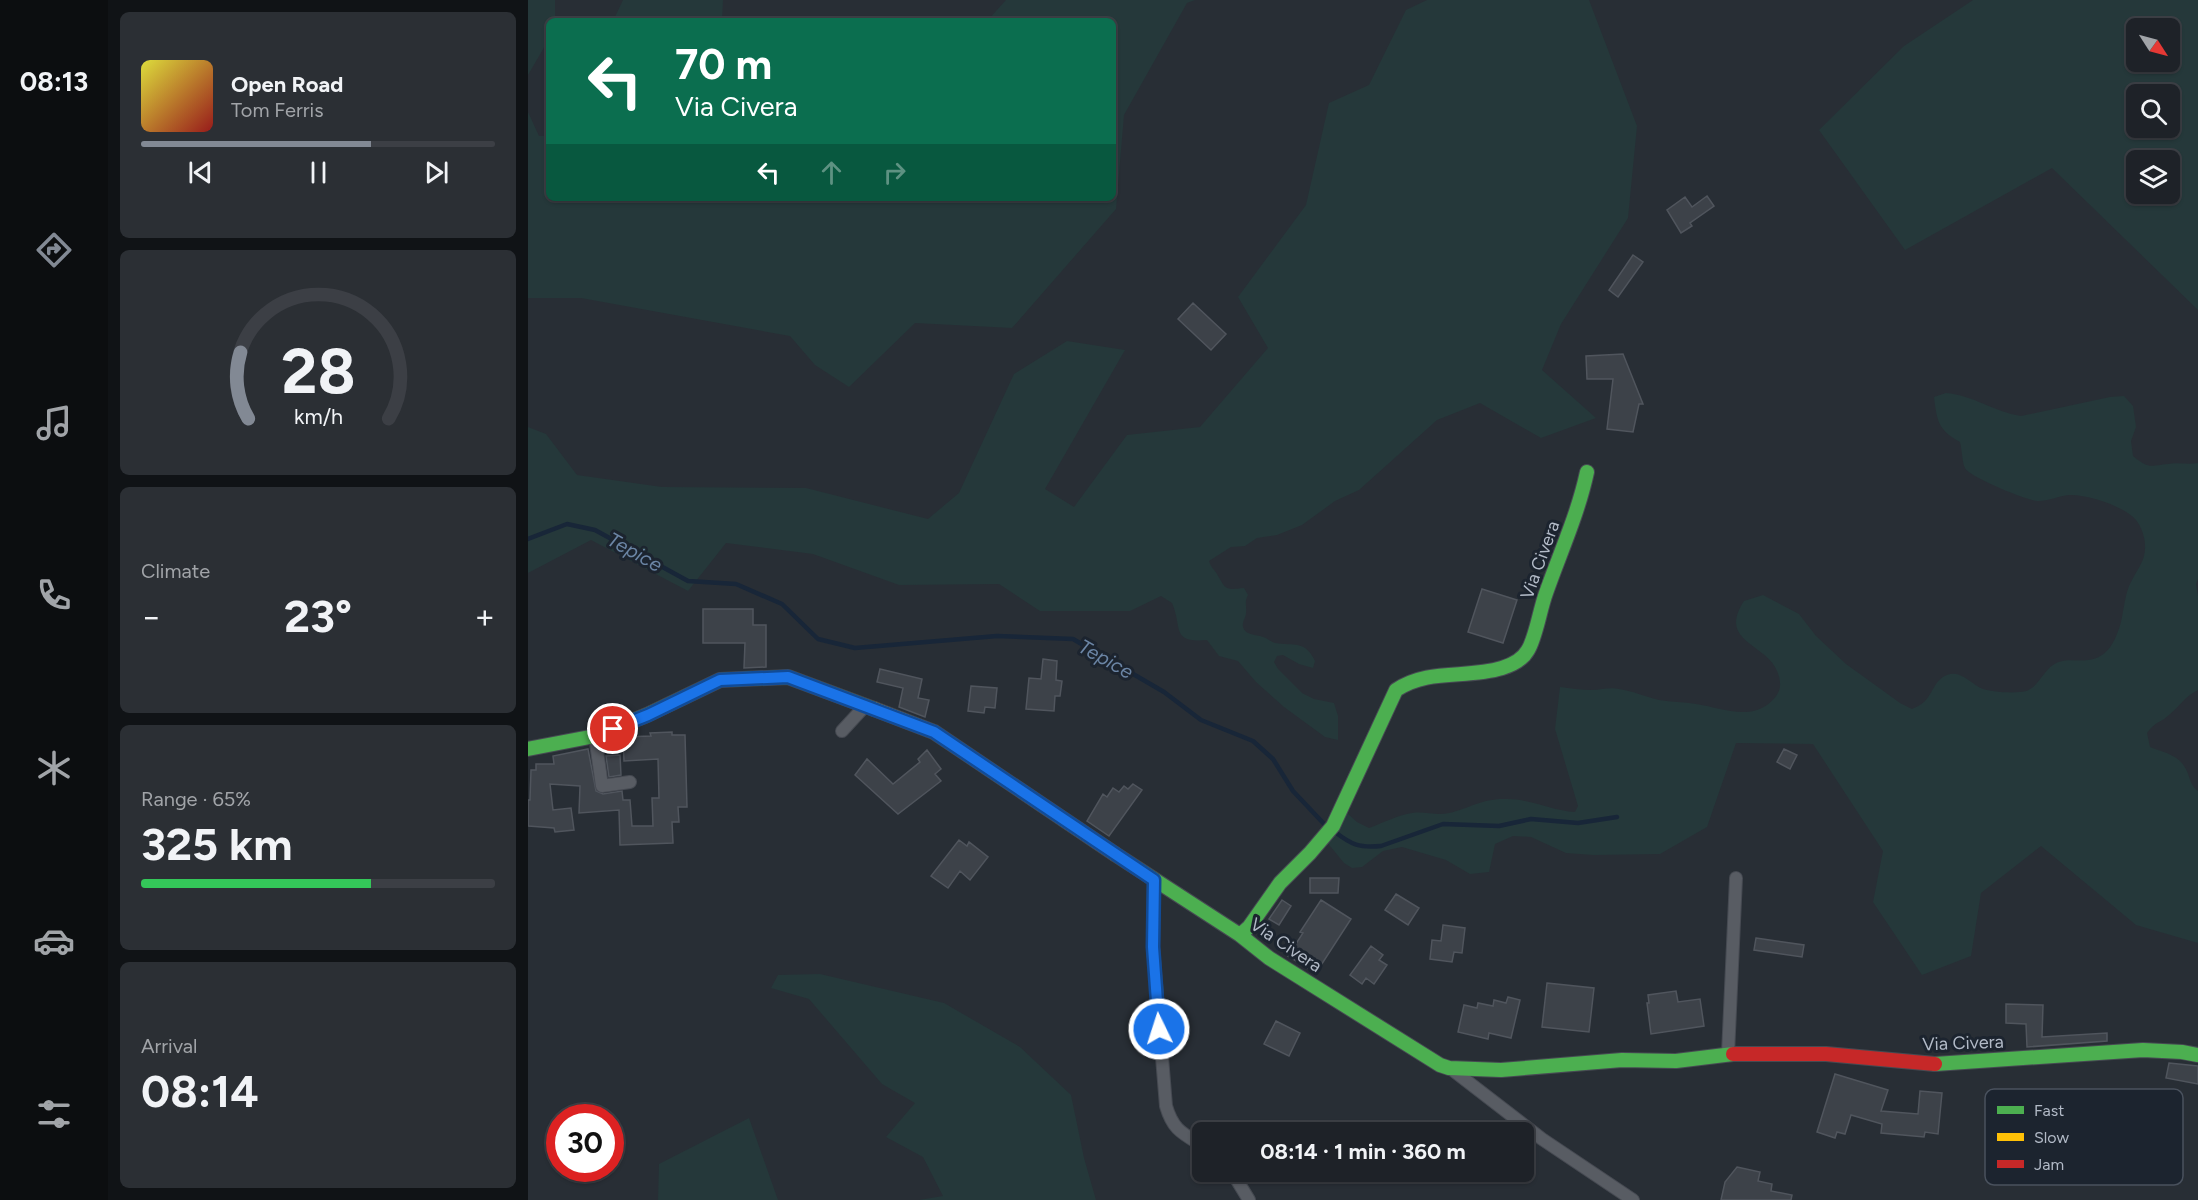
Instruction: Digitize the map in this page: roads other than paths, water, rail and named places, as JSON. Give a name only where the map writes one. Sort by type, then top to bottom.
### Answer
[{"type":"street","name":"Via Civera","points":[[1240,935],[1249,927],[1280,883],[1331,828],[1396,690],[1417,678],[1494,670],[1523,657],[1528,650],[1545,595],[1580,504],[1587,472]]},
{"type":"street","name":"Via Civera","points":[[528,749],[595,736],[648,715],[720,680],[788,677],[934,732],[1240,935],[1269,958],[1440,1065],[1449,1068],[1502,1070],[1622,1060],[1676,1061],[1728,1054],[1826,1054],[1942,1065],[2143,1050],[2198,1055]]},
{"type":"street","points":[[842,731],[865,706]]},
{"type":"street","points":[[595,736],[602,786],[630,782]]},
{"type":"street","points":[[1728,1054],[1736,878]]},
{"type":"street","points":[[1154,880],[1153,947],[1166,1106],[1170,1121],[1179,1131],[1192,1139]]},
{"type":"street","points":[[1449,1068],[1542,1140],[1633,1200]]},
{"type":"street","points":[[1238,1182],[1249,1200]]},
{"type":"waterway","name":"Tepice","points":[[528,539],[567,524],[595,530],[688,581],[736,584],[782,604],[818,639],[855,648],[997,636],[1073,639],[1164,692],[1201,720],[1253,741],[1273,759],[1293,791],[1326,826]]},
{"type":"waterway","name":"Tepice","points":[[1335,832],[1356,845],[1373,847],[1443,824],[1499,826],[1531,819],[1578,823],[1617,817]]}]
